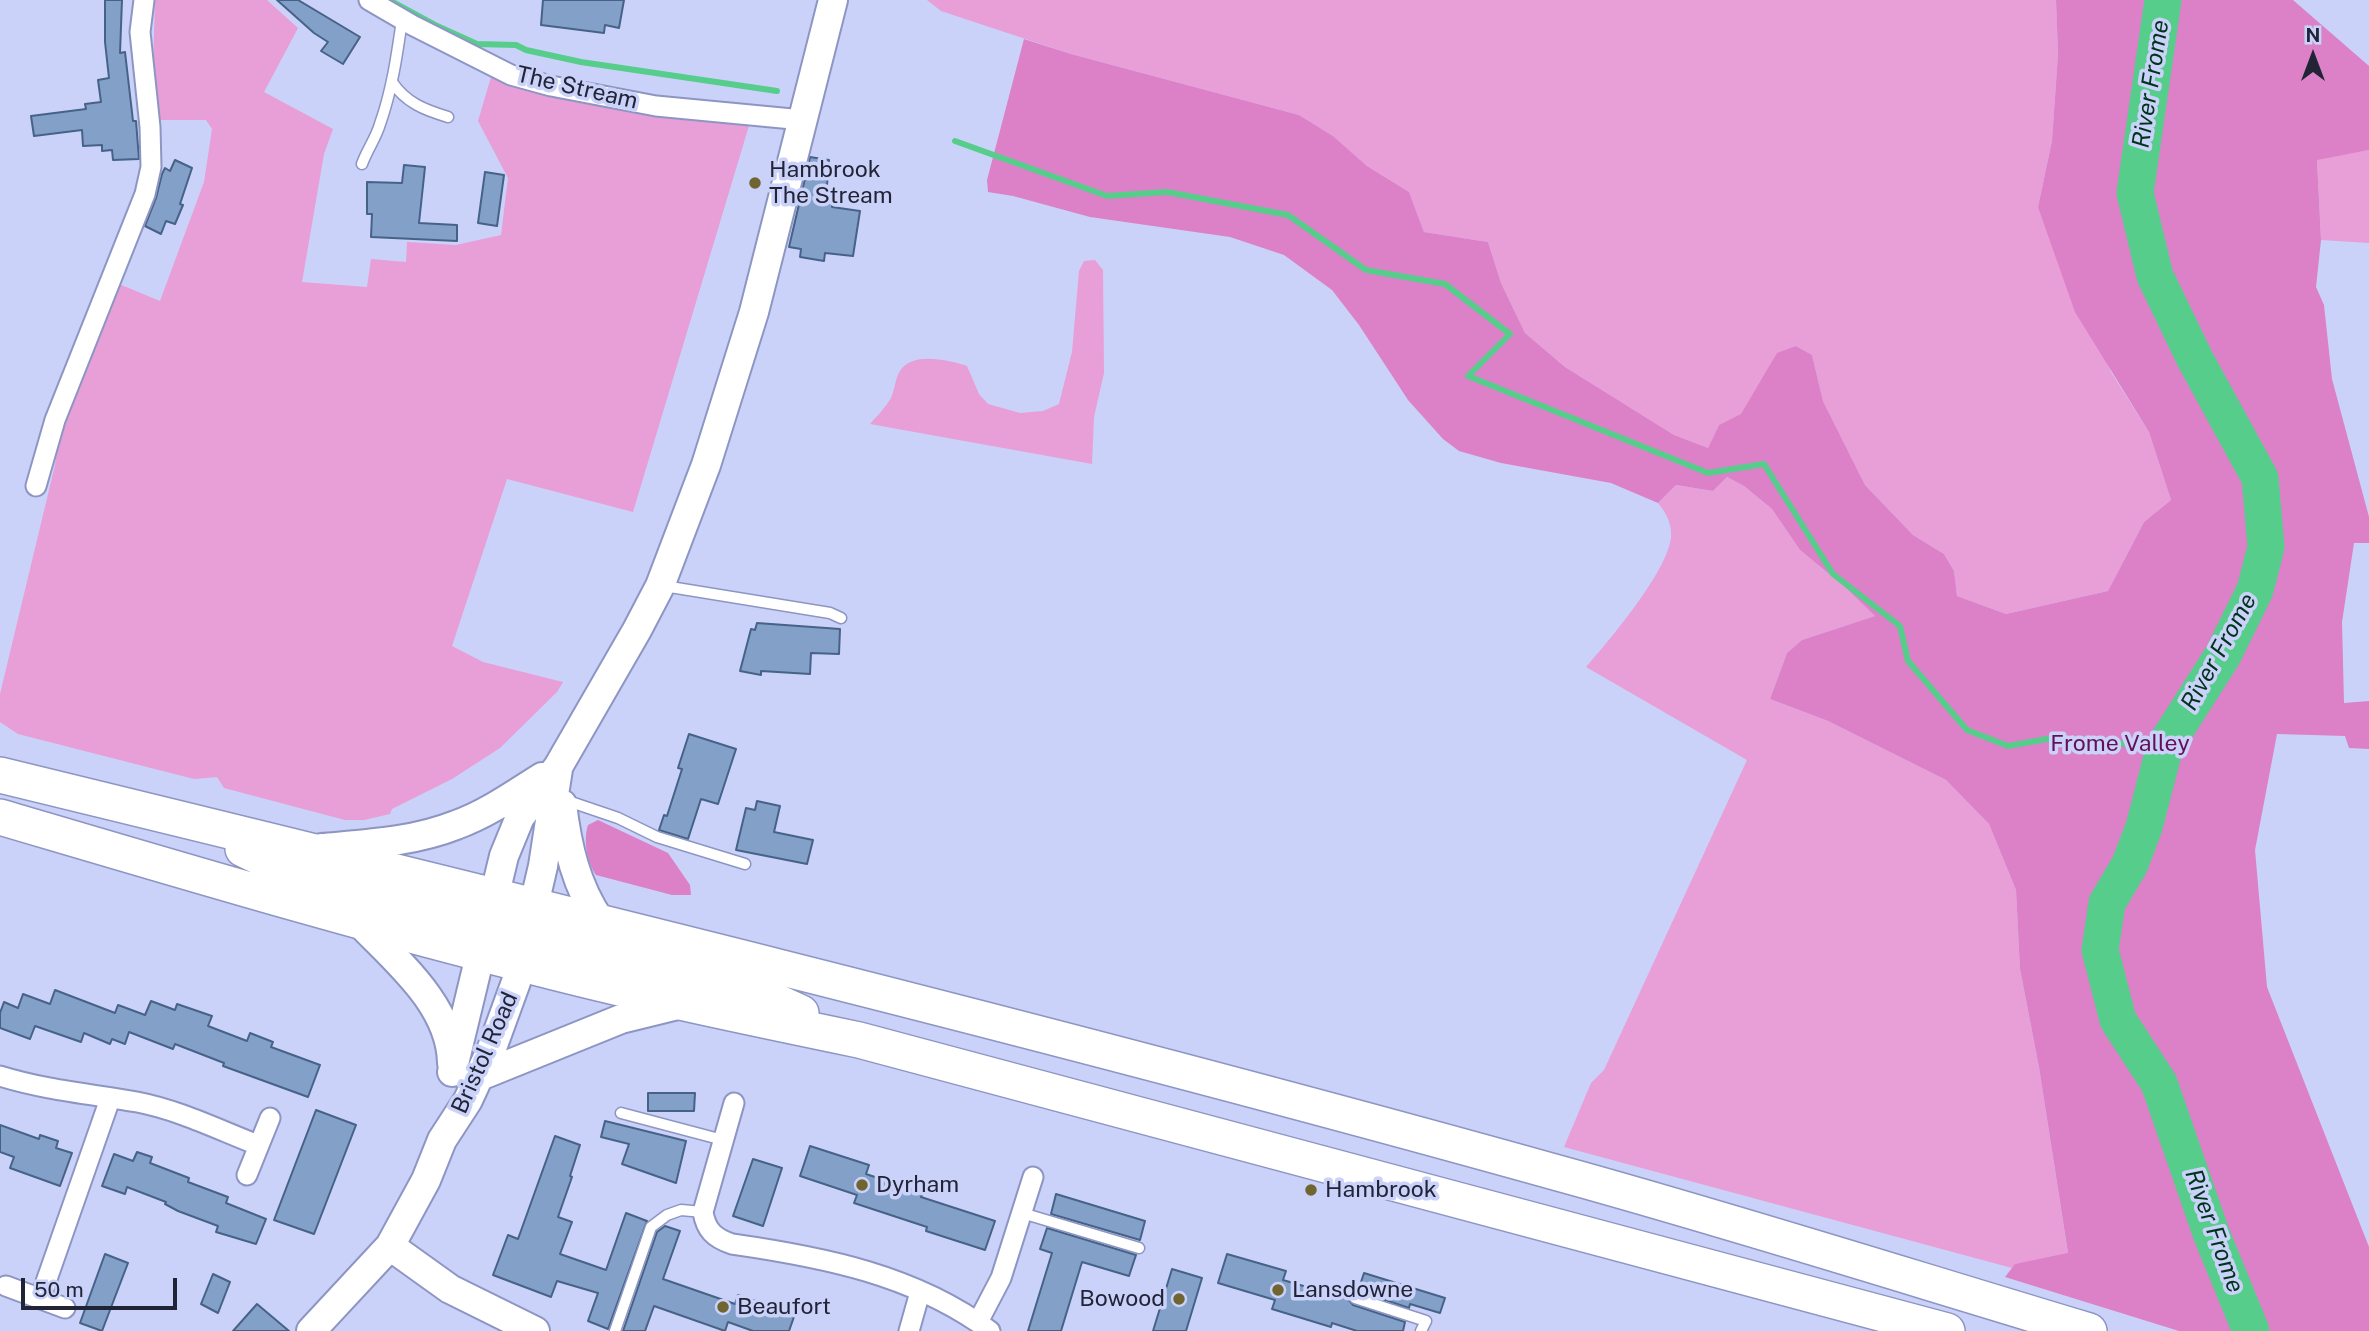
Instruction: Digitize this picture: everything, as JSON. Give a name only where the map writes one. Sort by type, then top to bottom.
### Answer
[{"type":"highway","points":[[0,775],[305,849],[488,925],[527,934],[685,1003],[859,1040],[1947,1331]]},
{"type":"highway","points":[[0,817],[357,920],[488,925]]},
{"type":"highway","points":[[175,817],[299,876],[755,992],[859,1040]]},
{"type":"highway","points":[[527,934],[600,921],[1149,1062],[1562,1174],[2089,1331]]},
{"type":"main road","points":[[466,1074],[488,925],[504,856],[520,817],[558,767],[660,586],[706,465],[754,312],[833,0]]},
{"type":"main road","points":[[558,767],[568,846],[586,899],[600,921]]},
{"type":"main road","points":[[305,849],[394,841],[447,829],[484,813],[558,767]]},
{"type":"main road","name":"Bristol Road","points":[[311,1331],[390,1247],[426,1180],[466,1074],[510,1002],[549,834],[558,767]]},
{"type":"main road","points":[[357,920],[410,976],[436,1009],[451,1048],[466,1074]]},
{"type":"main road","points":[[466,1074],[621,1019],[685,1003]]},
{"type":"main road","points":[[390,1247],[450,1289],[535,1331]]},
{"type":"street","points":[[36,486],[55,420],[145,194],[151,167],[141,32],[144,0]]},
{"type":"street","name":"The Stream","points":[[369,0],[402,20],[512,75],[551,86],[656,106],[803,120]]},
{"type":"street","points":[[0,1076],[32,1086],[137,1102],[170,1111],[258,1145]]},
{"type":"street","points":[[40,1299],[110,1099]]},
{"type":"street","points":[[734,1103],[703,1212],[705,1226],[718,1239],[732,1244],[829,1260],[876,1273],[920,1292],[984,1327],[1033,1177]]},
{"type":"street","points":[[247,1175],[270,1118]]},
{"type":"street","points":[[6,1286],[65,1308]]},
{"type":"street","points":[[909,1331],[920,1292]]},
{"type":"lane","points":[[362,164],[367,148],[379,128],[392,82],[402,20]]},
{"type":"lane","points":[[392,82],[410,103],[448,117]]},
{"type":"lane","points":[[660,586],[830,613],[841,618]]},
{"type":"lane","points":[[561,798],[618,818],[657,837],[745,864]]},
{"type":"lane","points":[[621,1112],[723,1140]]},
{"type":"lane","points":[[615,1331],[651,1227],[667,1215],[681,1210],[703,1212]]},
{"type":"lane","points":[[1022,1213],[1139,1248]]},
{"type":"lane","points":[[1355,1298],[1426,1321],[1421,1331]]},
{"type":"shaded area","points":[[155,0],[267,0],[298,28],[264,92],[333,129],[324,154],[302,282],[367,287],[371,259],[406,262],[407,242],[456,245],[501,235],[508,178],[478,121],[491,77],[528,87],[751,119],[633,512],[507,479],[452,646],[483,662],[563,682],[557,692],[500,748],[452,779],[392,809],[390,814],[364,820],[345,820],[224,788],[217,777],[194,779],[18,734],[0,722],[0,694],[55,465],[60,429],[119,284],[160,301],[204,182],[212,129],[206,120],[159,120],[153,68]]},
{"type":"shaded area","points":[[927,0],[2056,0],[2058,54],[2052,141],[2038,207],[2111,372],[2149,432],[2171,500],[2144,522],[2108,591],[2006,614],[1957,596],[1954,571],[1944,554],[1913,535],[1865,485],[1823,401],[1812,355],[1796,346],[1777,354],[1741,415],[1719,425],[1708,448],[1674,435],[1565,367],[1525,333],[1501,283],[1488,242],[1424,232],[1409,192],[1367,166],[1333,136],[1299,115],[1071,54],[941,11]]},
{"type":"shaded area","points":[[2369,150],[2369,243],[2321,240],[2317,159]]},
{"type":"shaded area","points":[[1095,260],[1103,270],[1104,373],[1094,417],[1092,464],[870,424],[891,398],[900,371],[913,361],[922,359],[951,361],[967,366],[979,394],[988,404],[1020,413],[1043,411],[1059,404],[1072,352],[1079,271],[1084,261]]},
{"type":"shaded area","points":[[1727,477],[1744,486],[1772,509],[1800,550],[1875,616],[1802,640],[1787,653],[1770,699],[1828,721],[1946,780],[1989,824],[2016,890],[2020,969],[2039,1067],[2068,1254],[2016,1264],[2012,1268],[1564,1147],[1591,1083],[1604,1070],[1747,760],[1586,667],[1636,605],[1660,568],[1671,537],[1671,527],[1658,503],[1676,485],[1713,491]]},
{"type":"green space","name":"Frome Valley","points":[[2056,0],[2293,0],[2369,66],[2369,150],[2317,160],[2321,240],[2316,287],[2324,305],[2332,379],[2369,517],[2369,543],[2354,543],[2342,622],[2344,703],[2369,701],[2369,749],[2349,748],[2345,736],[2277,734],[2255,850],[2267,987],[2369,1247],[2369,1331],[2179,1331],[2005,1277],[2015,1264],[2068,1253],[2039,1067],[2020,969],[2016,890],[1989,824],[1946,780],[1828,721],[1770,699],[1787,653],[1802,640],[1875,616],[1800,550],[1772,509],[1744,486],[1727,477],[1713,491],[1676,485],[1658,503],[1611,483],[1501,463],[1459,451],[1443,439],[1408,400],[1359,325],[1332,290],[1284,255],[1230,237],[1090,217],[988,192],[987,180],[1024,39],[1299,115],[1333,136],[1367,166],[1409,192],[1424,232],[1488,242],[1501,283],[1525,333],[1565,367],[1674,435],[1708,448],[1719,425],[1741,414],[1777,353],[1796,346],[1812,355],[1823,401],[1865,485],[1913,535],[1944,554],[1954,571],[1957,596],[2006,614],[2108,591],[2144,522],[2171,500],[2149,432],[2075,312],[2038,207],[2052,141],[2058,54]]},
{"type":"green space","points":[[598,820],[668,853],[690,885],[691,895],[672,895],[596,875],[588,857],[586,837],[588,825]]},
{"type":"building","points":[[105,0],[122,0],[120,53],[125,52],[139,159],[113,160],[112,150],[102,151],[102,145],[83,146],[82,130],[34,136],[31,116],[86,109],[85,104],[101,102],[98,80],[109,78],[105,42]]},
{"type":"building","points":[[277,0],[298,0],[360,37],[343,64],[321,51],[328,42]]},
{"type":"building","points":[[543,0],[624,0],[619,28],[605,25],[604,33],[541,25]]},
{"type":"building","points":[[810,157],[829,160],[826,198],[833,199],[832,207],[860,211],[853,256],[825,253],[824,261],[800,257],[801,249],[789,247]]},
{"type":"building","points":[[175,160],[192,168],[180,204],[183,205],[175,224],[166,221],[161,234],[145,226],[162,174],[165,168],[170,171]]},
{"type":"building","points":[[404,165],[425,167],[419,223],[457,225],[457,241],[371,237],[372,214],[367,214],[367,182],[402,183]]},
{"type":"building","points":[[485,172],[504,175],[497,226],[478,223]]},
{"type":"building","points":[[757,623],[840,629],[839,654],[811,653],[810,674],[761,671],[761,675],[740,671],[751,629],[755,630]]},
{"type":"building","points":[[689,734],[736,749],[718,804],[701,799],[688,839],[659,830],[664,815],[667,816],[682,769],[678,768]]},
{"type":"building","points":[[757,801],[780,806],[774,832],[813,840],[807,864],[736,850],[746,808],[755,810]]},
{"type":"building","points":[[55,990],[115,1013],[118,1005],[145,1015],[151,1001],[175,1010],[177,1004],[212,1016],[208,1026],[247,1041],[250,1033],[273,1042],[271,1047],[320,1065],[308,1097],[223,1066],[224,1063],[175,1044],[173,1049],[129,1032],[125,1044],[112,1039],[110,1044],[84,1033],[81,1042],[35,1026],[30,1039],[0,1028],[0,1013],[4,1002],[18,1008],[23,994],[50,1004]]},
{"type":"building","points":[[648,1093],[695,1093],[694,1111],[648,1111]]},
{"type":"building","points":[[316,1110],[356,1125],[314,1234],[274,1220]]},
{"type":"building","points":[[605,1121],[686,1141],[676,1183],[622,1164],[629,1144],[601,1137]]},
{"type":"building","points":[[0,1125],[39,1139],[40,1135],[58,1141],[56,1148],[72,1153],[60,1186],[10,1168],[14,1157],[0,1152]]},
{"type":"building","points":[[555,1136],[580,1145],[558,1217],[572,1222],[560,1254],[606,1270],[626,1213],[647,1221],[608,1329],[588,1321],[598,1293],[557,1281],[551,1297],[493,1275],[508,1235],[518,1239]]},
{"type":"building","name":"Dyrham","points":[[810,1146],[869,1165],[866,1174],[923,1193],[921,1197],[995,1221],[985,1250],[854,1203],[857,1195],[800,1176]]},
{"type":"building","points":[[137,1152],[152,1157],[150,1163],[189,1178],[188,1182],[228,1197],[226,1203],[266,1219],[256,1244],[216,1232],[218,1226],[127,1187],[125,1194],[102,1186],[114,1154],[133,1161]]},
{"type":"building","points":[[753,1159],[782,1168],[763,1226],[733,1216]]},
{"type":"building","points":[[1056,1194],[1145,1221],[1140,1240],[1051,1214]]},
{"type":"building","points":[[665,1226],[680,1231],[663,1279],[735,1304],[738,1295],[795,1314],[789,1331],[753,1331],[728,1322],[725,1331],[654,1306],[645,1331],[623,1331],[657,1232]]},
{"type":"building","points":[[1047,1228],[1136,1255],[1129,1276],[1082,1262],[1061,1331],[1028,1331],[1052,1253],[1040,1249]]},
{"type":"building","points":[[105,1254],[128,1263],[102,1331],[80,1323]]},
{"type":"building","name":"Lansdowne","points":[[1227,1254],[1286,1271],[1283,1280],[1348,1299],[1353,1305],[1405,1322],[1403,1331],[1357,1331],[1332,1323],[1331,1327],[1272,1309],[1275,1300],[1218,1283]]},
{"type":"building","name":"Bowood","points":[[1172,1269],[1202,1278],[1186,1331],[1153,1331]]},
{"type":"building","points":[[1364,1273],[1445,1298],[1440,1313],[1410,1304],[1409,1308],[1358,1291]]},
{"type":"building","points":[[213,1274],[230,1282],[218,1313],[201,1304]]},
{"type":"building","points":[[257,1304],[289,1331],[233,1331]]},
{"type":"waterway","points":[[389,0],[477,44],[516,45],[526,50],[581,62],[777,91]]},
{"type":"waterway","name":"River Frome","points":[[2163,0],[2135,193],[2155,276],[2195,359],[2260,478],[2266,547],[2255,590],[2223,655],[2165,746],[2144,827],[2130,864],[2107,903],[2100,950],[2118,1020],[2159,1083],[2211,1233],[2251,1331]]},
{"type":"waterway","points":[[955,141],[1107,196],[1167,192],[1288,215],[1366,270],[1445,284],[1510,334],[1468,376],[1708,473],[1764,464],[1833,574],[1900,626],[1908,661],[1967,730],[2008,746],[2047,739],[2165,746]]},
{"type":"place","name":"Hambrook The Stream","points":[[755,183]]},
{"type":"place","name":"Dyrham","points":[[862,1185]]},
{"type":"place","name":"Hambrook","points":[[1311,1190]]},
{"type":"place","name":"Lansdowne","points":[[1278,1290]]},
{"type":"place","name":"Bowood","points":[[1179,1299]]},
{"type":"place","name":"Beaufort","points":[[723,1307]]}]
